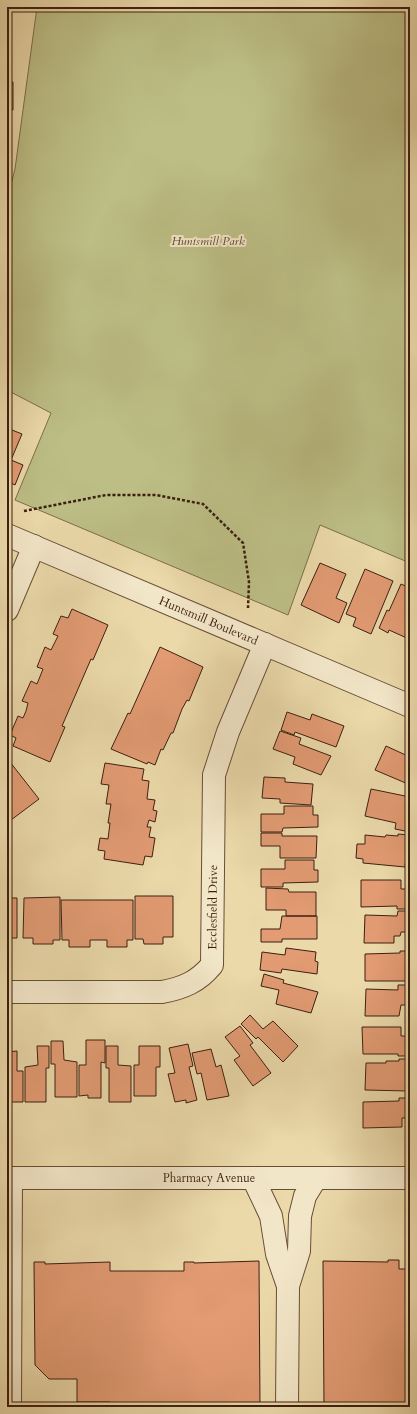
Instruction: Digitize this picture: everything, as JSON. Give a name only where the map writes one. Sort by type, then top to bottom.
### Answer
[{"type":"street","name":"Huntsmill Boulevard","points":[[7,535],[410,706]]},
{"type":"street","points":[[7,610],[34,546]]},
{"type":"street","name":"Ecclesfield Drive","points":[[7,992],[162,992],[179,989],[194,983],[212,965],[214,775],[228,732],[266,644]]},
{"type":"street","points":[[9,1178],[10,1407]]},
{"type":"street","name":"Pharmacy Avenue","points":[[9,1178],[410,1178]]},
{"type":"street","points":[[253,1178],[271,1216],[277,1254],[288,1286]]},
{"type":"street","points":[[288,1407],[288,1286],[299,1251],[300,1216],[305,1196],[316,1178]]},
{"type":"path","points":[[24,511],[106,494],[156,496],[203,504],[243,544],[249,582],[248,608]]},
{"type":"green space","name":"Huntsmill Park","points":[[37,7],[410,7],[410,563],[320,525],[288,615],[15,500],[51,413],[7,390],[7,200],[15,169]]},
{"type":"building","points":[[7,82],[13,82],[13,110],[7,110]]},
{"type":"building","points":[[7,428],[22,434],[11,460],[23,465],[15,485],[7,481]]},
{"type":"building","points":[[320,563],[346,574],[336,598],[347,603],[339,623],[301,605]]},
{"type":"building","points":[[365,569],[393,581],[371,634],[353,626],[356,618],[346,614]]},
{"type":"building","points":[[401,584],[410,588],[409,639],[389,630],[388,633],[379,628],[387,610],[389,611]]},
{"type":"building","points":[[72,609],[108,625],[93,660],[91,659],[62,726],[65,727],[50,762],[13,746],[16,738],[10,735],[18,716],[23,718],[26,711],[28,703],[22,701],[31,681],[37,684],[43,669],[37,667],[45,647],[51,650],[58,636],[53,634],[61,616],[68,618]]},
{"type":"building","points":[[160,647],[203,667],[189,701],[187,700],[182,709],[173,733],[171,733],[163,750],[161,749],[155,765],[148,762],[147,764],[111,749],[128,713],[130,714]]},
{"type":"building","points":[[287,712],[310,720],[312,714],[344,726],[336,747],[295,732],[294,735],[281,730]]},
{"type":"building","points":[[280,731],[301,738],[299,744],[331,756],[321,775],[293,764],[295,757],[273,749]]},
{"type":"building","points":[[386,746],[410,757],[410,791],[406,789],[408,784],[375,770]]},
{"type":"building","points":[[10,762],[39,799],[7,823],[7,764]]},
{"type":"building","points":[[105,763],[144,769],[142,780],[149,781],[147,799],[155,800],[153,810],[157,811],[155,822],[149,820],[147,827],[151,827],[149,837],[155,838],[152,857],[145,856],[143,865],[104,859],[105,851],[98,850],[100,838],[108,839],[110,823],[108,823],[111,804],[106,804],[109,785],[101,784]]},
{"type":"building","points":[[264,777],[285,778],[285,782],[313,784],[311,805],[280,803],[280,799],[262,798]]},
{"type":"building","points":[[371,789],[410,797],[410,832],[395,829],[396,823],[365,816]]},
{"type":"building","points":[[284,806],[313,806],[313,815],[318,815],[318,827],[283,828],[282,832],[261,832],[261,814],[284,814]]},
{"type":"building","points":[[261,833],[282,833],[282,836],[317,836],[316,858],[280,858],[280,846],[261,846]]},
{"type":"building","points":[[398,834],[410,835],[410,855],[406,855],[405,867],[363,863],[363,859],[356,858],[357,844],[365,844],[365,835],[385,837],[386,835],[398,836]]},
{"type":"building","points":[[285,860],[314,860],[314,870],[318,870],[318,882],[283,883],[283,887],[261,887],[261,869],[285,869]]},
{"type":"building","points":[[361,880],[401,880],[401,889],[410,889],[410,909],[397,909],[397,906],[361,907]]},
{"type":"building","points":[[266,888],[288,889],[289,892],[316,892],[316,916],[286,916],[286,910],[266,910]]},
{"type":"building","points":[[135,896],[173,896],[173,937],[163,937],[163,944],[144,944],[143,939],[135,939]]},
{"type":"building","points":[[60,897],[60,940],[53,940],[53,944],[33,944],[33,938],[23,938],[24,898]]},
{"type":"building","points":[[7,898],[17,898],[17,938],[7,938]]},
{"type":"building","points":[[61,900],[133,900],[133,940],[127,940],[127,947],[107,947],[107,940],[90,940],[90,947],[69,947],[69,940],[62,940]]},
{"type":"building","points":[[398,911],[410,911],[410,932],[401,932],[400,936],[394,936],[394,943],[364,943],[365,915],[397,916]]},
{"type":"building","points":[[282,916],[317,916],[317,939],[282,939],[282,942],[261,942],[261,929],[280,929]]},
{"type":"building","points":[[286,948],[316,952],[315,961],[318,962],[317,974],[282,969],[281,973],[260,970],[262,952],[285,955]]},
{"type":"building","points":[[400,951],[410,951],[410,968],[407,968],[407,981],[365,981],[365,954],[400,953]]},
{"type":"building","points":[[264,974],[284,980],[283,983],[318,992],[311,1013],[276,1004],[279,990],[261,986]]},
{"type":"building","points":[[398,985],[410,985],[410,1005],[401,1005],[399,1016],[365,1016],[366,989],[398,990]]},
{"type":"building","points":[[250,1015],[263,1029],[273,1021],[298,1046],[283,1062],[258,1037],[256,1039],[241,1024]]},
{"type":"building","points":[[240,1026],[253,1043],[250,1045],[271,1073],[253,1086],[234,1060],[240,1056],[225,1037]]},
{"type":"building","points":[[362,1027],[401,1027],[401,1036],[410,1036],[410,1056],[398,1056],[398,1054],[363,1054]]},
{"type":"building","points":[[86,1040],[105,1040],[105,1063],[101,1062],[101,1098],[88,1098],[88,1095],[79,1096],[79,1065],[86,1065]]},
{"type":"building","points":[[51,1041],[63,1041],[64,1060],[77,1062],[77,1097],[55,1097],[55,1064],[51,1064]]},
{"type":"building","points":[[188,1044],[193,1066],[189,1067],[197,1100],[186,1103],[186,1100],[175,1102],[168,1074],[175,1073],[169,1048]]},
{"type":"building","points":[[37,1046],[49,1046],[49,1068],[46,1068],[46,1102],[25,1102],[25,1067],[38,1065]]},
{"type":"building","points":[[106,1046],[118,1046],[118,1065],[131,1066],[131,1102],[109,1102],[109,1068],[106,1068]]},
{"type":"building","points":[[139,1046],[160,1046],[160,1067],[156,1067],[156,1096],[134,1096],[134,1065],[139,1065]]},
{"type":"building","points":[[211,1049],[216,1067],[221,1065],[229,1096],[207,1100],[201,1073],[197,1074],[192,1053]]},
{"type":"building","points":[[17,1051],[17,1071],[23,1071],[23,1102],[7,1102],[7,1052]]},
{"type":"building","points":[[399,1059],[410,1059],[408,1091],[365,1090],[366,1063],[386,1063],[386,1061],[399,1061]]},
{"type":"building","points":[[399,1098],[410,1098],[410,1118],[402,1118],[402,1127],[363,1128],[363,1102],[399,1101]]},
{"type":"building","points":[[388,1260],[399,1260],[399,1269],[410,1269],[410,1407],[324,1407],[323,1261],[388,1262]]},
{"type":"building","points":[[259,1261],[260,1407],[110,1407],[110,1402],[77,1402],[77,1379],[49,1379],[35,1365],[34,1262],[45,1262],[45,1264],[110,1262],[110,1271],[184,1271],[184,1262]]}]
